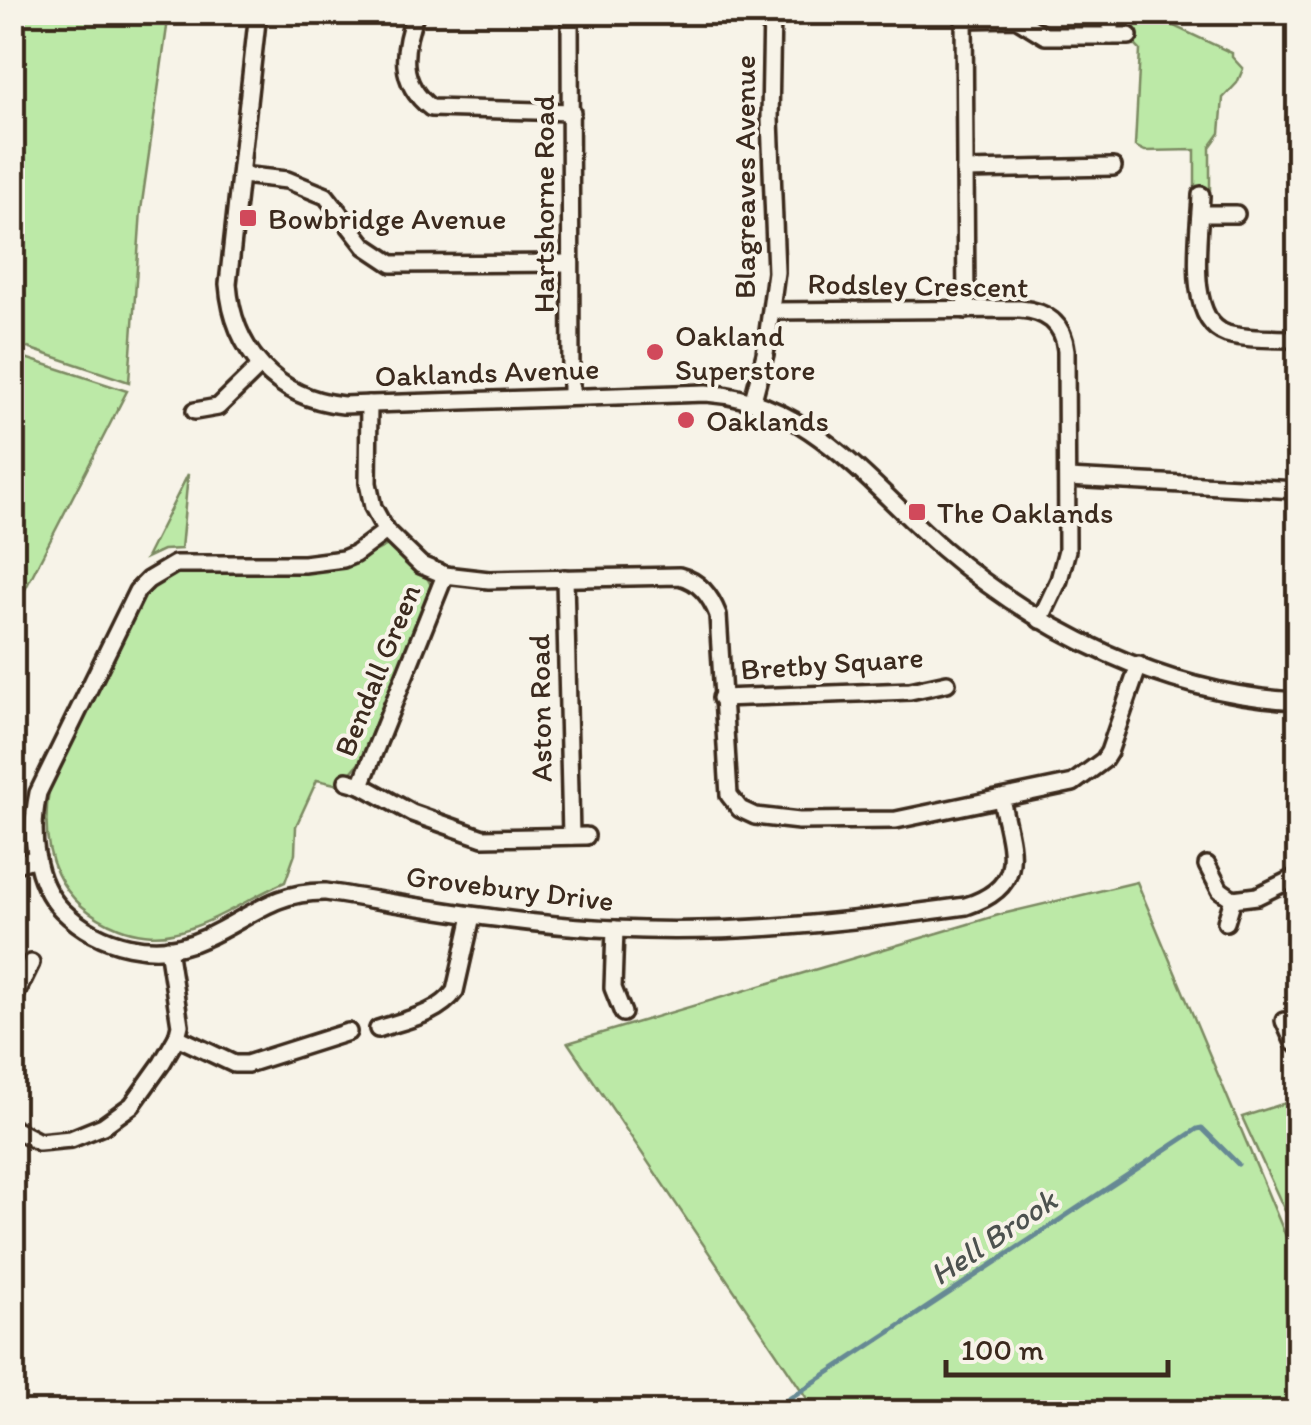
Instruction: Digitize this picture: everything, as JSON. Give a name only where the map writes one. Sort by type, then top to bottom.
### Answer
[{"type":"street","name":"Oaklands Avenue","points":[[258,12],[230,254],[230,304],[242,342],[280,384],[320,402],[369,404],[706,393],[753,400],[782,411],[815,432],[944,550],[1040,620],[1139,666],[1217,691],[1258,699],[1298,700]]},
{"type":"street","points":[[416,12],[409,32],[406,78],[414,95],[432,108],[572,112]]},
{"type":"street","name":"Hartshorne Road","points":[[570,12],[571,395]]},
{"type":"street","name":"Blagreaves Avenue","points":[[753,400],[772,310],[776,226],[770,119],[772,12]]},
{"type":"street","points":[[1110,36],[1111,12]]},
{"type":"street","points":[[966,310],[964,16],[1016,18],[1045,36],[1129,36]]},
{"type":"street","points":[[965,170],[1112,168]]},
{"type":"street","points":[[240,175],[288,180],[326,196],[365,246],[392,264],[570,263]]},
{"type":"street","points":[[1201,195],[1199,294],[1200,306],[1210,322],[1224,333],[1298,339]]},
{"type":"street","points":[[1201,214],[1236,214]]},
{"type":"street","name":"Rodsley Crescent","points":[[772,310],[1040,311],[1060,329],[1066,350],[1068,550],[1040,620]]},
{"type":"street","points":[[195,411],[218,407],[260,366]]},
{"type":"street","points":[[369,404],[368,482],[373,507],[386,530],[421,565],[445,575],[490,580],[679,576],[704,589],[718,615],[729,795],[740,809],[754,816],[798,821],[896,820],[1073,782],[1104,760],[1139,666]]},
{"type":"street","points":[[1068,478],[1298,493]]},
{"type":"street","name":"Grovebury Drive","points":[[386,530],[355,554],[325,563],[175,564],[148,580],[137,592],[38,793],[34,811],[37,858],[52,898],[86,930],[118,945],[168,948],[202,940],[268,902],[308,892],[472,916],[615,929],[767,928],[948,908],[980,901],[1004,886],[1010,874],[1012,848],[1002,800]]},
{"type":"street","name":"Bendall Green","points":[[445,575],[354,783],[412,814],[484,838],[578,836]]},
{"type":"street","name":"Aston Road","points":[[565,578],[578,836]]},
{"type":"street","name":"Bretby Square","points":[[721,698],[910,691],[947,683]]},
{"type":"street","points":[[12,865],[37,858]]},
{"type":"street","points":[[1207,865],[1220,890],[1233,899],[1257,896],[1298,876]]},
{"type":"street","points":[[1226,922],[1233,899]]},
{"type":"street","points":[[378,1028],[432,1010],[449,999],[455,991],[472,916]]},
{"type":"street","points":[[615,929],[613,988],[623,1012]]},
{"type":"street","points":[[12,1128],[39,1142],[71,1138],[103,1126],[132,1105],[177,1037],[180,1010],[168,948]]},
{"type":"street","points":[[13,1000],[17,979],[31,963]]},
{"type":"street","points":[[177,1037],[234,1064],[247,1064],[348,1032]]},
{"type":"green space","points":[[13,12],[169,13],[141,210],[129,382],[13,343]]},
{"type":"green space","points":[[1134,13],[1146,13],[1232,53],[1243,69],[1237,83],[1223,98],[1220,133],[1210,147],[1210,189],[1195,190],[1195,150],[1145,151],[1135,146],[1140,50],[1135,45]]},
{"type":"green space","points":[[12,354],[127,391],[13,613]]},
{"type":"green space","points":[[188,474],[181,549],[163,550],[146,558]]},
{"type":"green space","points":[[388,545],[425,574],[432,587],[359,763],[340,785],[317,780],[296,826],[295,854],[285,882],[201,924],[166,934],[125,930],[81,905],[57,874],[51,855],[47,835],[49,790],[137,606],[157,582],[177,572],[307,573],[345,567]]},
{"type":"green space","points":[[1137,882],[1298,1265],[1298,1412],[816,1412],[568,1043],[1002,914]]},
{"type":"green space","points":[[1298,1099],[1298,1206],[1285,1211],[1242,1117]]},
{"type":"waterway","name":"Hell Brook","points":[[769,1412],[1197,1129],[1202,1128],[1238,1164]]},
{"type":"place","name":"Bowbridge Avenue","points":[[248,218]]},
{"type":"place","name":"Oakland Superstore","points":[[655,352]]},
{"type":"place","name":"Oaklands","points":[[686,420]]},
{"type":"place","name":"The Oaklands","points":[[917,512]]}]
